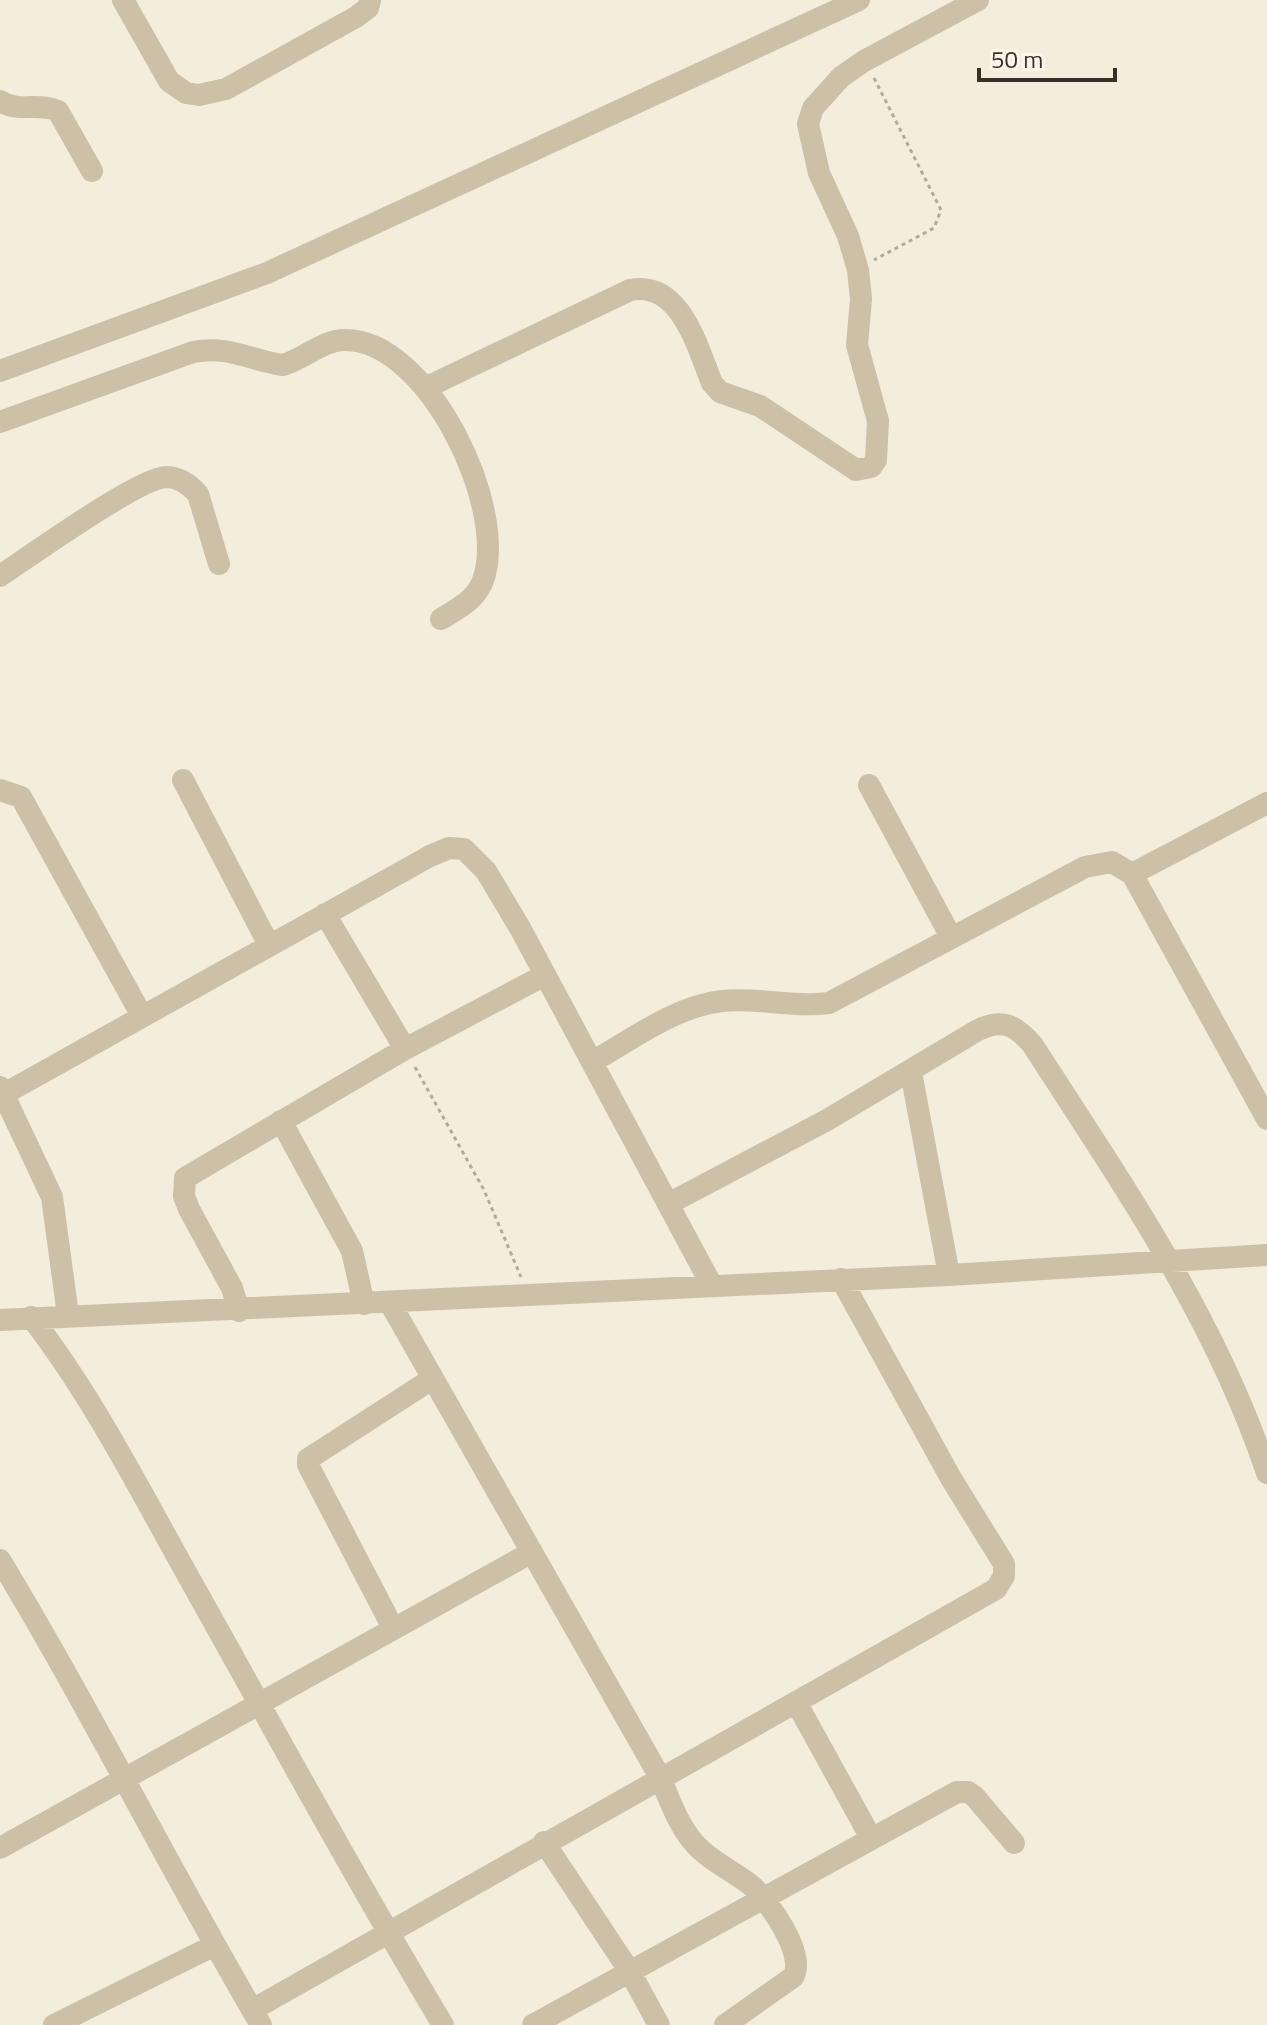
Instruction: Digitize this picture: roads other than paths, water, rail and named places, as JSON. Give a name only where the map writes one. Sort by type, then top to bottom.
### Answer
[{"type":"street","points":[[123,0],[169,81],[177,89],[199,95],[226,89],[356,17],[368,8],[370,0]]},
{"type":"street","points":[[0,371],[267,273],[859,0]]},
{"type":"street","points":[[425,388],[630,290],[646,287],[664,294],[680,312],[712,383],[720,392],[760,406],[856,470],[864,470],[876,460],[878,421],[857,345],[861,299],[858,270],[848,236],[819,173],[808,124],[823,94],[864,61],[978,0]]},
{"type":"street","points":[[0,101],[15,109],[50,108],[58,111],[92,171]]},
{"type":"street","points":[[0,422],[209,348],[235,350],[283,365],[328,343],[345,340],[367,343],[397,361],[425,388],[471,467],[483,507],[487,550],[481,585],[467,603],[441,619]]},
{"type":"street","points":[[0,576],[108,506],[155,480],[168,477],[190,486],[198,494],[219,564]]},
{"type":"street","points":[[183,780],[269,945]]},
{"type":"street","points":[[869,785],[951,937]]},
{"type":"street","points":[[0,790],[21,797],[142,1016]]},
{"type":"street","points":[[1132,874],[1267,803]]},
{"type":"street","points":[[68,1315],[52,1197],[2,1090],[449,848],[464,849],[475,856],[486,871],[670,1203],[711,1284]]},
{"type":"street","points":[[592,1062],[682,1013],[707,1003],[745,1000],[811,1005],[829,1003],[1085,867],[1112,862],[1132,874],[1267,1119]]},
{"type":"street","points":[[325,914],[405,1049]]},
{"type":"street","points":[[239,1311],[232,1288],[189,1209],[183,1185],[192,1172],[405,1049],[545,975]]},
{"type":"street","points":[[670,1203],[911,1072],[992,1023],[1007,1023],[1032,1044],[1172,1262],[1248,1415],[1267,1473]]},
{"type":"street","points":[[911,1072],[949,1275]]},
{"type":"street","points":[[281,1121],[352,1251],[364,1304]]},
{"type":"street","points":[[0,1320],[949,1275],[1267,1255]]},
{"type":"street","points":[[0,1560],[57,1655],[123,1781],[257,2017],[387,1932],[996,1589],[1005,1570],[841,1279]]},
{"type":"street","points":[[390,1303],[661,1779],[674,1811],[700,1850],[763,1898],[797,1953],[798,1969],[793,1977],[725,2025]]},
{"type":"street","points":[[31,1317],[95,1414],[260,1701],[387,1932],[443,2025]]},
{"type":"street","points":[[393,1628],[311,1473],[308,1459],[432,1379]]},
{"type":"street","points":[[0,1848],[532,1552]]},
{"type":"street","points":[[796,1702],[871,1838]]},
{"type":"street","points":[[533,2025],[871,1838],[963,1791],[975,1797],[1014,1843]]},
{"type":"street","points":[[544,1842],[630,1972],[659,2025]]},
{"type":"street","points":[[54,2025],[215,1945]]}]
